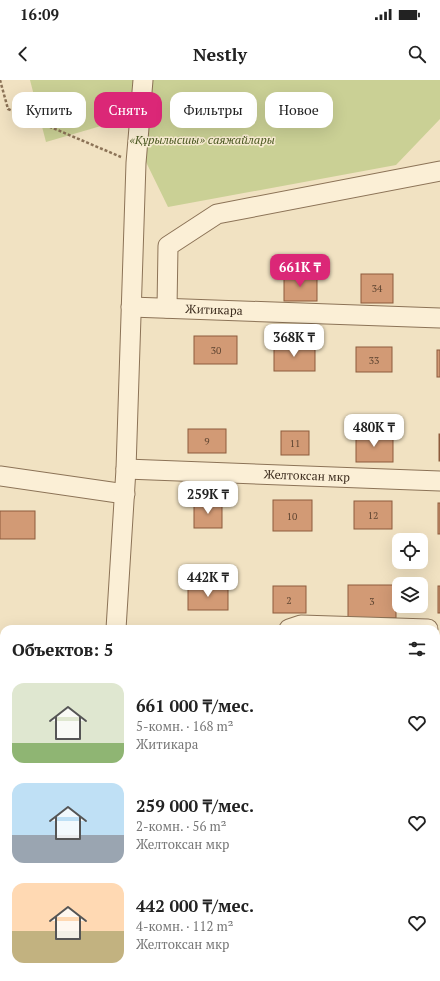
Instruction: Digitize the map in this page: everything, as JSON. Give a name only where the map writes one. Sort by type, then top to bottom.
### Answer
[{"type":"street","points":[[116,625],[125,494],[136,163],[143,80]]},
{"type":"street","points":[[167,308],[168,246],[217,214],[440,171]]},
{"type":"street","name":"Житикара","points":[[131,307],[440,318]]},
{"type":"street","name":"Желтоксан мкр","points":[[126,469],[440,481]]},
{"type":"street","points":[[0,476],[125,494]]},
{"type":"path","points":[[0,80],[8,109],[136,163]]},
{"type":"green space","name":"«Құрылысшы» саяжайлары","points":[[30,80],[440,80],[440,119],[396,165],[168,207],[129,128],[162,128],[162,92],[94,92],[94,128],[46,142],[42,128],[86,128],[86,92],[33,92]]},
{"type":"building","points":[[361,274],[393,274],[393,303],[361,303]]},
{"type":"building","points":[[284,275],[317,275],[317,301],[284,301]]},
{"type":"building","points":[[194,336],[237,336],[237,364],[194,364]]},
{"type":"building","points":[[274,345],[315,345],[315,371],[274,371]]},
{"type":"building","points":[[356,347],[392,347],[392,372],[356,372]]},
{"type":"building","points":[[437,350],[440,350],[440,377],[437,377]]},
{"type":"building","points":[[188,429],[226,429],[226,453],[188,453]]},
{"type":"building","points":[[281,431],[309,431],[309,455],[281,455]]},
{"type":"building","points":[[356,434],[393,434],[393,462],[356,462]]},
{"type":"building","points":[[440,434],[440,461],[439,461]]},
{"type":"building","points":[[273,500],[312,500],[312,531],[273,531]]},
{"type":"building","points":[[354,501],[392,501],[392,529],[354,529]]},
{"type":"building","points":[[194,502],[222,502],[222,528],[194,528]]},
{"type":"building","points":[[438,503],[440,503],[440,534],[438,534]]},
{"type":"building","points":[[0,511],[35,511],[35,539],[0,539]]},
{"type":"building","points":[[348,585],[392,585],[392,613],[396,613],[396,618],[348,618]]},
{"type":"building","points":[[188,586],[228,586],[228,610],[188,610]]},
{"type":"building","points":[[273,586],[306,586],[306,613],[273,613]]},
{"type":"building","points":[[438,586],[440,586],[440,613],[438,613]]}]
